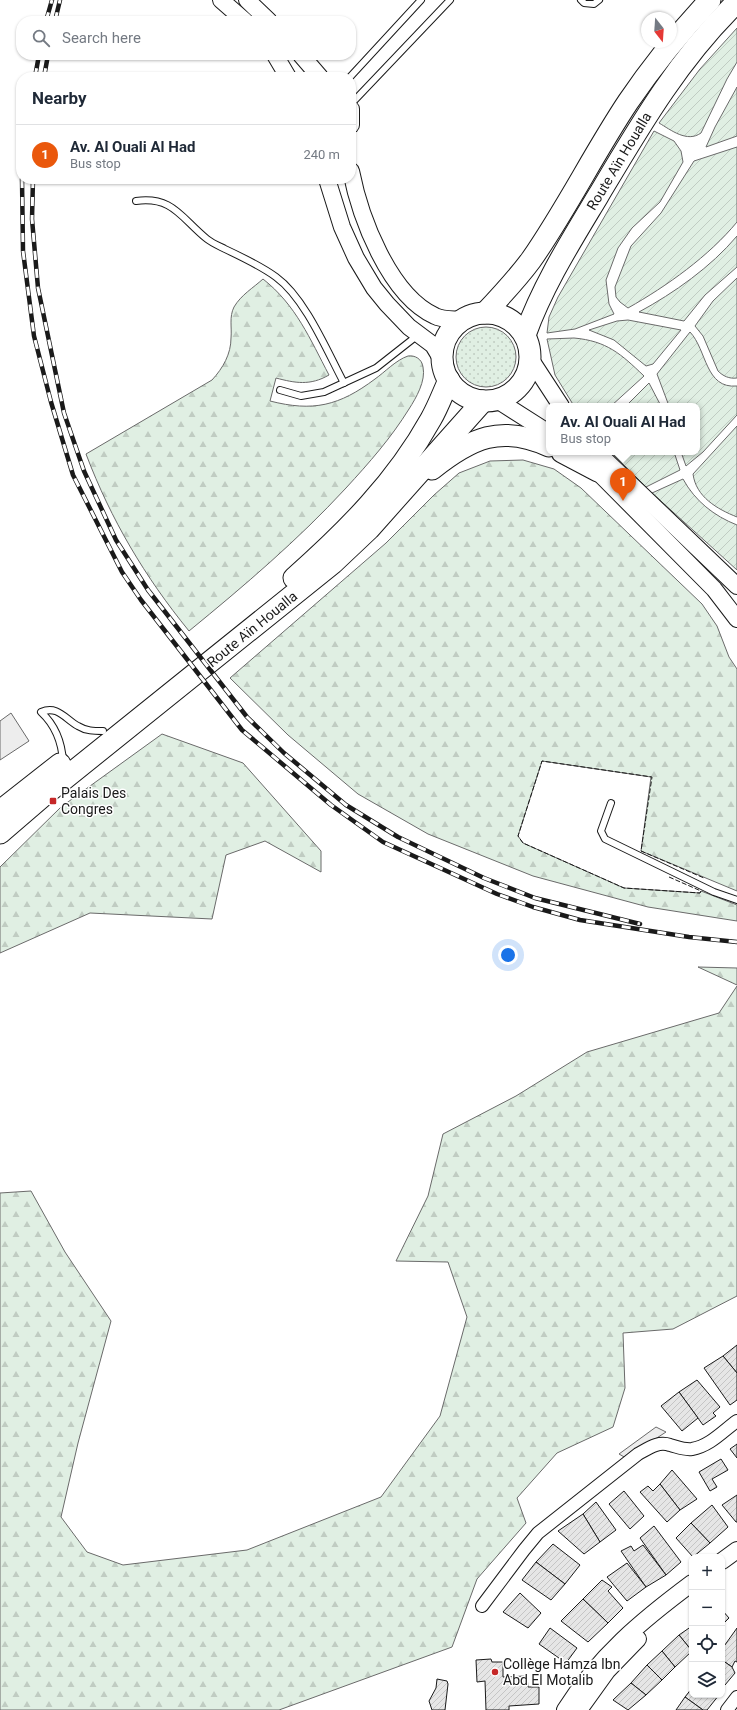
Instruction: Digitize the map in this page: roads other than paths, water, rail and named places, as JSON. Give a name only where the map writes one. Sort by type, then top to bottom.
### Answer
[{"type":"highway","name":"Route Aïn Houalla","points":[[485,313],[510,286],[532,258],[628,103],[654,66],[710,0]]},
{"type":"highway","name":"Route Aïn Houalla","points":[[525,335],[538,302],[554,271],[647,113],[699,42],[737,2]]},
{"type":"highway","points":[[485,313],[497,314],[508,318],[518,325],[525,335],[530,347],[531,360],[528,374],[510,395],[490,401],[470,398],[458,391],[448,380],[442,360],[446,338],[453,328],[462,320],[473,314],[485,313]]},
{"type":"highway","name":"Route Aïn Houalla","points":[[0,811],[230,634],[342,534],[363,513],[406,457],[431,418],[448,380]]},
{"type":"highway","name":"Route Aïn Houalla","points":[[0,833],[43,796],[333,564],[369,529],[400,494],[490,401]]},
{"type":"highway","points":[[400,494],[447,458],[475,441],[495,435],[515,434],[534,439],[546,445]]},
{"type":"highway","points":[[572,455],[597,462]]},
{"type":"highway","points":[[0,824],[43,796]]},
{"type":"main road","points":[[222,0],[240,16]]},
{"type":"main road","points":[[247,0],[264,16]]},
{"type":"main road","points":[[278,60],[285,72]]},
{"type":"main road","points":[[305,60],[315,72]]},
{"type":"main road","points":[[329,184],[342,227],[356,258],[374,288],[387,304],[419,334],[434,345],[442,360]]},
{"type":"main road","points":[[355,184],[364,216],[379,252],[398,284],[417,305],[436,317],[462,320]]},
{"type":"main road","points":[[531,360],[559,403]]},
{"type":"main road","points":[[490,401],[546,431]]},
{"type":"main road","points":[[582,455],[597,462],[737,586]]},
{"type":"main road","points":[[597,462],[714,589],[737,620]]},
{"type":"main road","points":[[725,1559],[737,1550]]},
{"type":"main road","points":[[725,1572],[737,1563]]},
{"type":"main road","points":[[565,1710],[584,1682],[612,1649],[650,1615],[689,1585]]},
{"type":"main road","points":[[579,1710],[598,1683],[618,1660],[647,1631],[689,1598]]},
{"type":"street","points":[[482,1606],[538,1533],[638,1454],[653,1445],[662,1443],[683,1449],[700,1447],[710,1442],[737,1422]]},
{"type":"street","points":[[727,1710],[737,1697]]},
{"type":"lane","points":[[355,72],[421,0]]},
{"type":"lane","points":[[356,99],[450,0]]},
{"type":"lane","points":[[581,0],[584,3],[594,4],[599,0]]},
{"type":"lane","points":[[136,201],[151,200],[167,204],[174,208],[207,239],[265,270],[286,285],[302,305],[344,383]]},
{"type":"lane","points":[[280,390],[301,396],[309,395],[344,383],[382,364],[419,334]]},
{"type":"lane","points":[[63,762],[58,737],[52,724],[42,712],[48,709],[55,710],[79,727],[91,731],[103,731]]},
{"type":"lane","points":[[610,803],[601,831],[605,839],[714,892],[737,900]]},
{"type":"railway","points":[[47,16],[52,0]]},
{"type":"railway","points":[[56,16],[60,0]]},
{"type":"railway","points":[[36,72],[38,60]]},
{"type":"railway","points":[[45,72],[47,60]]},
{"type":"railway","points":[[22,184],[23,251],[34,336],[51,402],[73,475],[122,572],[141,600],[242,730],[331,805],[383,842],[497,894],[533,907],[580,920],[689,937],[737,942]]},
{"type":"railway","points":[[33,184],[32,219],[38,288],[64,413],[84,471],[116,540],[148,590],[247,717],[284,753],[346,805],[398,837],[484,878],[535,898],[640,924]]},
{"type":"place","name":"Av. Al Ouali Al Had","points":[[623,501]]},
{"type":"place","name":"Palais Des Congres","points":[[53,801]]},
{"type":"place","name":"Collège Hamza Ibn Abd El Motalib","points":[[495,1672]]}]
